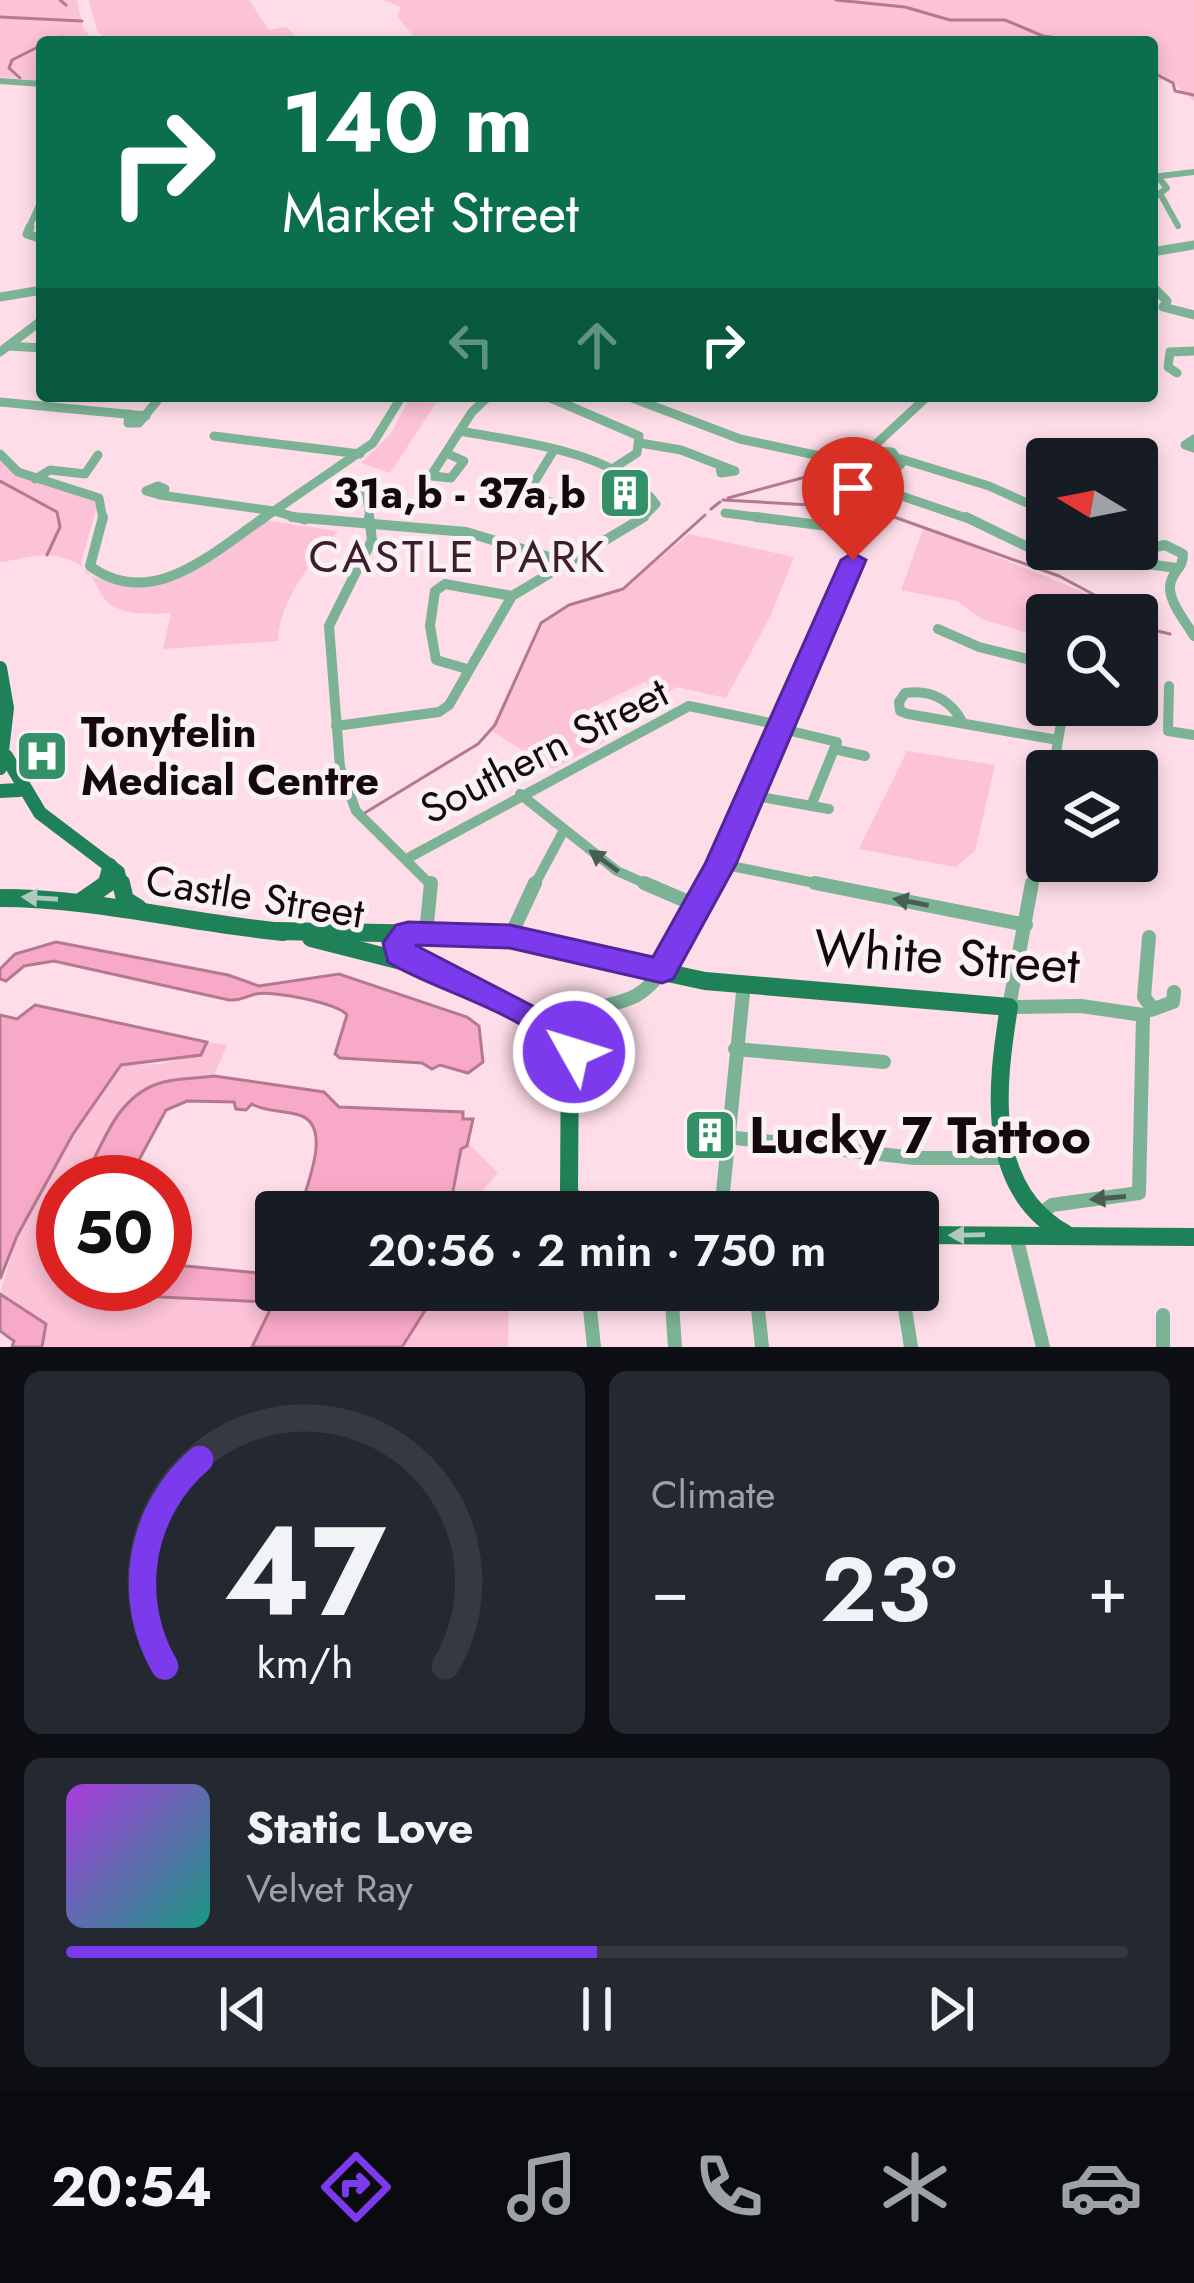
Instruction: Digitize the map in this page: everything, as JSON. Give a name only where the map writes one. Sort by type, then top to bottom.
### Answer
[{"type":"main road","points":[[0,668],[3,762],[20,790],[51,829],[110,865],[120,876],[127,902],[159,917]]},
{"type":"main road","points":[[0,791],[20,790]]},
{"type":"main road","points":[[79,902],[108,883],[110,865]]},
{"type":"main road","name":"Castle Street","points":[[0,898],[79,902],[274,931],[411,961],[456,978],[555,1030]]},
{"type":"main road","points":[[411,961],[397,949],[421,928]]},
{"type":"main road","name":"White Street","points":[[274,931],[421,928],[510,937],[662,971],[1009,1007]]},
{"type":"main road","points":[[1009,1007],[998,1095],[1008,1158],[1016,1186],[1034,1219],[1066,1234]]},
{"type":"main road","points":[[555,1030],[574,1052],[571,1191]]},
{"type":"main road","points":[[1016,1237],[1034,1219]]},
{"type":"main road","points":[[939,1235],[1194,1237]]},
{"type":"street","points":[[0,81],[36,84]]},
{"type":"street","points":[[1158,177],[1194,172]]},
{"type":"street","points":[[1158,199],[1178,226]]},
{"type":"street","points":[[36,214],[27,234],[36,237]]},
{"type":"street","points":[[1158,250],[1194,245]]},
{"type":"street","points":[[0,297],[36,291]]},
{"type":"street","points":[[1158,309],[1194,318]]},
{"type":"street","points":[[4,349],[36,325]]},
{"type":"street","points":[[4,349],[36,348]]},
{"type":"street","points":[[1158,350],[1194,351]]},
{"type":"street","points":[[1173,352],[1168,367],[1177,373]]},
{"type":"street","points":[[0,402],[129,414],[126,421],[133,424],[156,402]]},
{"type":"street","points":[[0,454],[18,472],[99,498],[104,515],[89,566],[133,586],[170,578],[359,454],[387,426],[399,402]]},
{"type":"street","points":[[446,453],[484,402]]},
{"type":"street","points":[[561,402],[631,429],[640,443]]},
{"type":"street","points":[[643,402],[740,439],[842,458],[870,468],[896,462]]},
{"type":"street","points":[[922,402],[862,460],[884,486],[962,515],[1026,546]]},
{"type":"street","points":[[336,726],[439,712],[449,705],[512,596],[652,511],[652,494],[609,471],[554,450],[460,431]]},
{"type":"street","points":[[214,436],[359,454]]},
{"type":"street","points":[[1194,439],[1186,445],[1194,448]]},
{"type":"street","points":[[886,440],[896,462]]},
{"type":"street","points":[[640,443],[663,445],[720,466]]},
{"type":"street","points":[[609,471],[637,452],[640,443]]},
{"type":"street","points":[[554,450],[534,493],[558,506]]},
{"type":"street","points":[[842,458],[868,452],[931,468],[1026,504]]},
{"type":"street","points":[[35,478],[50,470],[85,474],[98,455]]},
{"type":"street","points":[[555,1030],[586,1006],[635,997],[662,971],[700,908],[896,462]]},
{"type":"street","points":[[164,488],[318,524],[466,531],[534,547],[566,562]]},
{"type":"street","points":[[367,496],[375,526],[329,626],[336,726],[344,784],[360,815],[410,857],[434,891],[421,928]]},
{"type":"street","points":[[725,513],[866,531]]},
{"type":"street","points":[[1158,543],[1167,539],[1185,559],[1175,568],[1171,597],[1194,636]]},
{"type":"street","points":[[1158,567],[1175,568]]},
{"type":"street","points":[[1157,570],[1170,582]]},
{"type":"street","points":[[467,669],[436,660],[432,651],[435,590],[445,584],[512,596]]},
{"type":"street","points":[[938,629],[979,647],[1026,659]]},
{"type":"street","points":[[1169,686],[1168,731],[1194,735]]},
{"type":"street","points":[[963,723],[960,714],[929,692],[905,693],[899,702],[900,711],[908,714],[1058,740]]},
{"type":"street","name":"Southern Street","points":[[410,857],[689,706],[832,738],[837,742],[834,749]]},
{"type":"street","points":[[1056,750],[1060,726]]},
{"type":"street","points":[[811,806],[834,749],[865,756]]},
{"type":"street","points":[[520,794],[617,871],[700,908]]},
{"type":"street","points":[[749,795],[829,809]]},
{"type":"street","points":[[510,937],[554,840],[564,830]]},
{"type":"street","points":[[721,864],[1026,925]]},
{"type":"street","points":[[1009,1007],[1034,882]]},
{"type":"street","points":[[1034,1219],[1052,1205],[1139,1192],[1150,937]]},
{"type":"street","points":[[723,1191],[744,982]]},
{"type":"street","points":[[1148,1012],[1173,1002],[1174,992]]},
{"type":"street","name":"White Street","points":[[1009,1007],[1148,1012]]},
{"type":"street","points":[[735,1048],[884,1062]]},
{"type":"street","points":[[727,1137],[915,1158],[1008,1158]]},
{"type":"street","points":[[1016,1237],[1043,1347]]},
{"type":"street","points":[[590,1311],[594,1347]]},
{"type":"street","points":[[672,1311],[675,1347]]},
{"type":"street","points":[[758,1311],[762,1347]]},
{"type":"street","points":[[905,1311],[910,1347]]},
{"type":"street","points":[[1163,1315],[1163,1347]]},
{"type":"shaded area","points":[[0,0],[77,0],[83,28],[90,36],[36,36],[36,80],[0,77]]},
{"type":"shaded area","points":[[89,0],[249,0],[269,30],[287,27],[295,36],[102,36]]},
{"type":"shaded area","points":[[384,0],[1194,0],[1194,101],[1168,79],[1158,80],[1158,36],[413,36],[397,16],[401,7]]},
{"type":"shaded area","points":[[408,402],[436,403],[390,473],[361,463],[391,433]]},
{"type":"shaded area","points":[[0,460],[16,475],[98,502],[83,568],[48,555],[0,562]]},
{"type":"shaded area","points":[[270,521],[338,531],[291,596],[278,641],[163,649],[171,613],[121,610],[109,603],[91,575],[118,584],[166,582]]},
{"type":"shaded area","points":[[924,527],[1086,594],[1026,594],[1026,633],[982,619],[957,601],[901,590]]},
{"type":"shaded area","points":[[689,534],[794,557],[769,619],[726,698],[677,687],[664,694],[645,682],[593,707],[620,733],[553,769],[490,730],[541,623],[569,605],[623,589]]},
{"type":"shaded area","points":[[907,751],[995,765],[975,851],[955,867],[859,849]]},
{"type":"shaded area","points":[[56,942],[228,975],[259,986],[339,974],[467,1017],[479,1026],[483,1062],[468,1073],[440,1065],[432,1069],[422,1063],[340,1058],[335,1054],[347,1015],[289,996],[264,993],[229,1000],[54,961],[24,966],[6,981],[0,979],[0,969],[15,954]]},
{"type":"shaded area","points":[[35,1005],[207,1042],[201,1055],[121,1065],[61,1155],[36,1155],[36,1201],[0,1279],[0,1015],[17,1019]]},
{"type":"shaded area","points":[[207,1042],[227,1045],[214,1076],[157,1084],[131,1101],[111,1125],[96,1155],[61,1155],[122,1065],[159,1064],[200,1055]]},
{"type":"shaded area","points":[[214,1076],[324,1092],[339,1107],[463,1112],[463,1119],[473,1119],[453,1191],[305,1191],[316,1143],[309,1121],[252,1104],[246,1110],[236,1109],[234,1102],[187,1101],[166,1110],[142,1155],[96,1155],[130,1101],[143,1091],[178,1079]]},
{"type":"shaded area","points":[[470,1145],[498,1173],[483,1191],[453,1191],[461,1148]]},
{"type":"shaded area","points":[[36,1201],[36,1311],[192,1311],[192,1299],[255,1302],[255,1311],[270,1311],[252,1347],[40,1347],[0,1294],[17,1236]]},
{"type":"shaded area","points":[[192,1267],[255,1273],[255,1302],[192,1299]]},
{"type":"shaded area","points":[[0,1294],[46,1324],[42,1347],[12,1347],[14,1341],[0,1331]]},
{"type":"shaded area","points":[[270,1311],[425,1311],[402,1347],[252,1347]]},
{"type":"shaded area","points":[[425,1311],[509,1311],[508,1347],[402,1347]]},
{"type":"waterway","points":[[60,0],[66,5]]},
{"type":"waterway","points":[[836,0],[905,7],[950,20],[1005,20],[1043,36]]},
{"type":"waterway","points":[[0,17],[82,21]]},
{"type":"waterway","points":[[20,78],[9,68],[12,60],[36,48]]},
{"type":"waterway","points":[[1158,75],[1173,83],[1175,91],[1194,95]]},
{"type":"waterway","points":[[728,498],[813,475]]},
{"type":"waterway","points":[[0,481],[57,512],[60,527],[47,555]]},
{"type":"waterway","points":[[723,500],[863,508]]},
{"type":"waterway","points":[[711,509],[720,502]]},
{"type":"waterway","points":[[883,513],[1059,576],[1093,594]]},
{"type":"waterway","points":[[363,814],[478,744],[495,725],[541,623],[569,605],[623,589],[705,515]]},
{"type":"waterway","points":[[1158,631],[1170,634]]},
{"type":"place","name":"31a,b - 37a,b","points":[[625,493]]},
{"type":"place","name":"Tonyfelin Medical Centre","points":[[42,756]]},
{"type":"place","name":"Lucky 7 Tattoo","points":[[710,1135]]},
{"type":"district","name":"CASTLE PARK","points":[[458,556]]},
{"type":"route","points":[[574,1052],[567,1039],[538,1021],[400,954],[401,939],[408,933],[510,937],[662,971],[694,921],[721,864],[853,560]]}]
